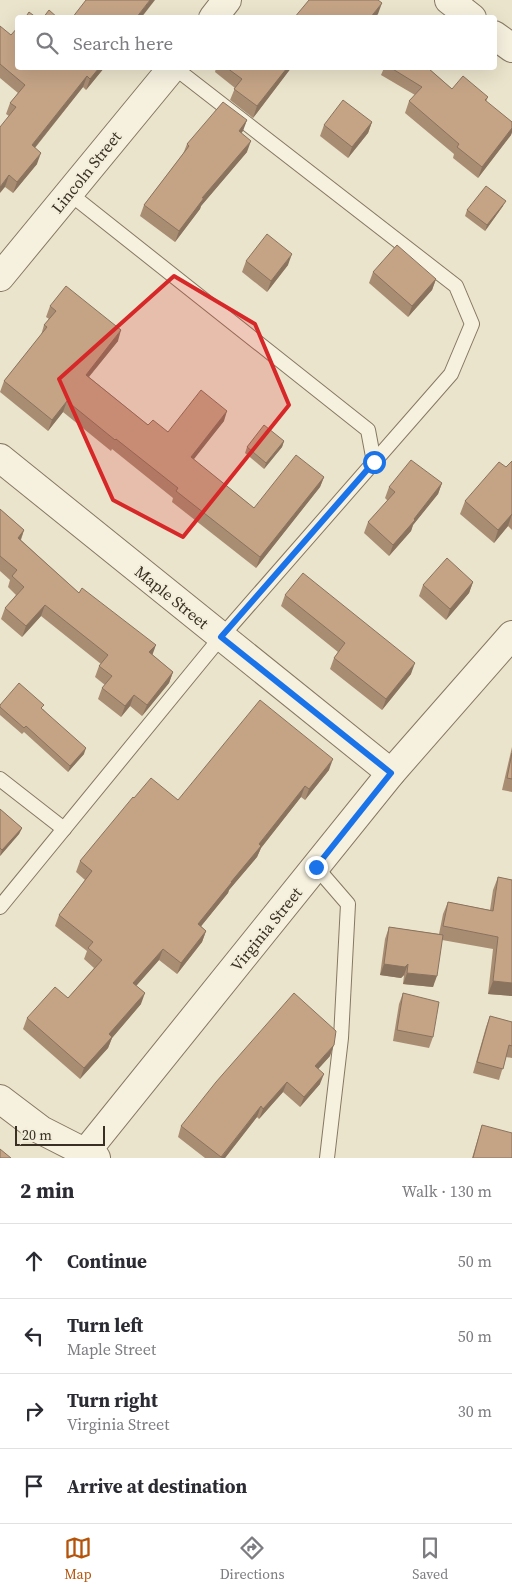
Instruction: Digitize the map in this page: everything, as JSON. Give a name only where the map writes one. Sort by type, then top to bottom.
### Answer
[{"type":"street","points":[[216,15],[228,0]]},
{"type":"street","points":[[497,37],[512,48]]},
{"type":"street","name":"Lincoln Street","points":[[0,277],[172,70]]},
{"type":"street","name":"Maple Street","points":[[0,458],[391,773]]},
{"type":"street","name":"Virginia Street","points":[[88,1157],[391,773],[511,638]]},
{"type":"street","points":[[0,1099],[41,1130],[88,1157]]},
{"type":"lane","points":[[0,907],[221,637],[451,374],[472,324],[456,286],[177,70]]},
{"type":"lane","points":[[69,193],[368,430],[374,462]]},
{"type":"lane","points":[[0,779],[64,829]]},
{"type":"lane","points":[[316,867],[348,904],[342,1038],[327,1158]]},
{"type":"highlighted area","points":[[174,276],[255,324],[289,405],[183,537],[113,500],[59,379]]},
{"type":"building","points":[[86,0],[150,0],[138,15],[74,15]]},
{"type":"building","points":[[309,0],[378,0],[382,3],[372,15],[296,15]]},
{"type":"building","points":[[49,10],[55,15],[45,15]]},
{"type":"building","points":[[0,26],[11,35],[15,30],[15,70],[97,70],[90,79],[87,76],[32,145],[41,153],[17,182],[9,175],[0,187],[0,127],[16,107],[10,103],[25,85],[0,64]]},
{"type":"building","points":[[230,70],[285,70],[257,106],[234,89],[242,79]]},
{"type":"building","points":[[394,70],[430,70],[452,89],[463,76],[488,97],[485,100],[512,122],[512,128],[482,167],[457,147],[459,144],[409,101],[422,87]]},
{"type":"building","points":[[343,100],[372,122],[352,147],[324,125]]},
{"type":"building","points":[[223,102],[247,120],[239,131],[251,141],[202,198],[204,198],[179,231],[144,205],[189,146],[187,144]]},
{"type":"building","points":[[486,186],[506,201],[487,225],[467,210]]},
{"type":"building","points":[[267,234],[292,254],[271,281],[246,261]]},
{"type":"building","points":[[397,245],[436,279],[412,306],[373,272]]},
{"type":"building","points":[[66,286],[121,330],[86,375],[148,425],[153,420],[168,432],[201,390],[227,411],[191,457],[254,508],[296,455],[324,477],[260,557],[176,491],[178,488],[67,401],[52,420],[4,381],[47,327],[44,325],[56,311],[50,306]]},
{"type":"building","points":[[264,425],[284,441],[266,463],[247,447]]},
{"type":"building","points":[[411,460],[442,483],[415,520],[393,545],[368,522],[395,492],[389,487]]},
{"type":"building","points":[[512,461],[512,514],[498,530],[465,501],[499,462],[506,467]]},
{"type":"building","points":[[0,509],[24,530],[18,538],[79,593],[82,588],[156,645],[149,652],[173,672],[147,705],[134,695],[125,706],[102,688],[112,676],[99,666],[108,655],[45,605],[26,626],[5,608],[24,587],[12,576],[17,570],[0,556]]},
{"type":"building","points":[[447,558],[473,582],[450,609],[423,585]]},
{"type":"building","points":[[303,573],[415,663],[386,699],[334,658],[345,643],[285,595]]},
{"type":"building","points":[[19,683],[44,705],[41,708],[86,748],[70,766],[26,726],[24,728],[0,707]]},
{"type":"building","points":[[260,700],[333,759],[309,789],[305,786],[259,844],[261,846],[198,924],[206,931],[181,963],[163,949],[133,983],[145,993],[109,1034],[112,1037],[84,1068],[27,1018],[55,987],[68,998],[102,960],[88,948],[93,942],[59,915],[92,871],[80,861],[151,778],[178,800]]},
{"type":"building","points":[[512,753],[512,779],[507,778]]},
{"type":"building","points":[[0,809],[22,828],[2,850],[0,848]]},
{"type":"building","points":[[498,877],[512,880],[512,983],[493,981],[498,937],[443,926],[448,902],[493,911]]},
{"type":"building","points":[[389,927],[443,935],[437,976],[407,973],[408,964],[405,967],[384,964]]},
{"type":"building","points":[[294,993],[336,1031],[334,1045],[315,1066],[324,1074],[304,1097],[287,1082],[263,1109],[261,1106],[221,1157],[181,1126],[216,1082]]},
{"type":"building","points":[[403,993],[439,1002],[433,1037],[397,1030]]},
{"type":"building","points":[[490,1016],[512,1022],[512,1046],[509,1045],[503,1069],[477,1062]]},
{"type":"building","points":[[482,1125],[512,1133],[512,1158],[473,1158]]},
{"type":"building","points":[[0,1149],[11,1158],[0,1158]]},
{"type":"route","points":[[316,867],[391,773],[221,637],[374,462]]}]
